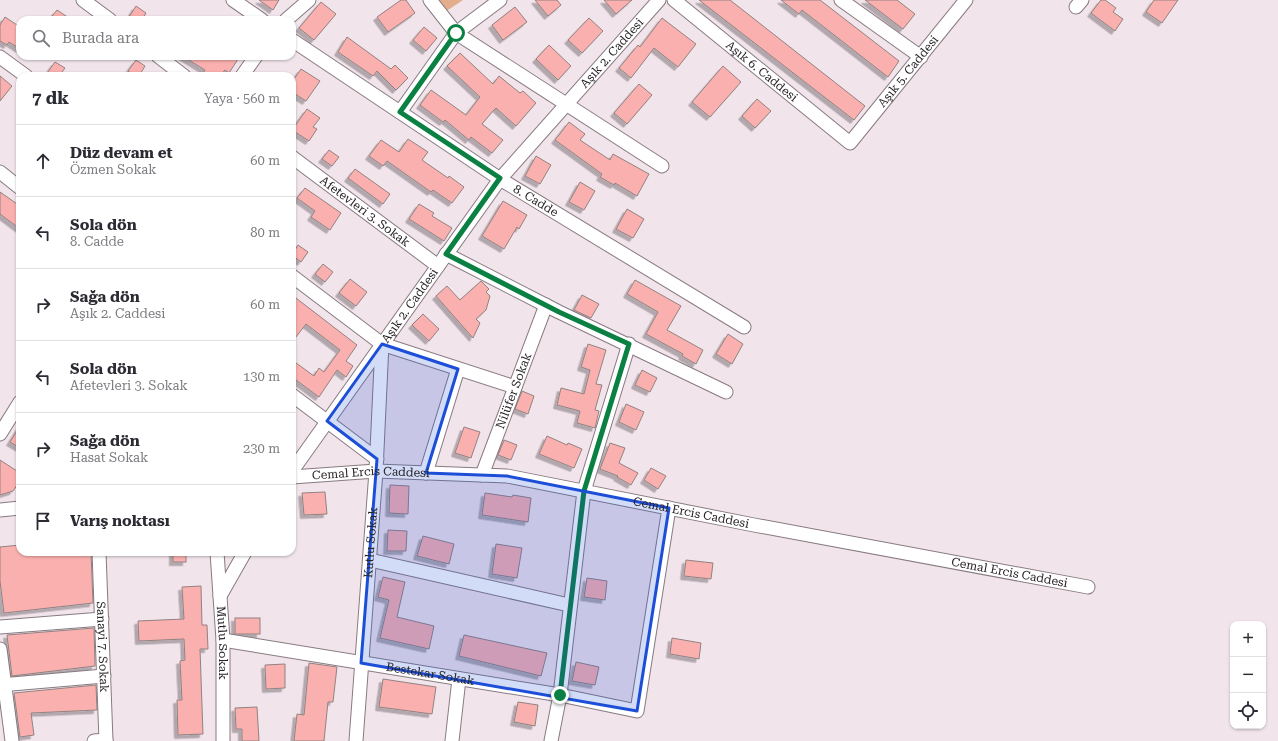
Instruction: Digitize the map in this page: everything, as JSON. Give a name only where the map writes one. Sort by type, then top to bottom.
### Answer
[{"type":"street","points":[[83,0],[105,16]]},
{"type":"street","points":[[232,0],[256,16]]},
{"type":"street","points":[[291,16],[309,0]]},
{"type":"street","points":[[430,0],[456,33],[662,166]]},
{"type":"street","points":[[400,112],[456,33],[500,0]]},
{"type":"street","name":"Aşık 2. Caddesi","points":[[296,465],[500,178],[659,0]]},
{"type":"street","name":"Aşık 6. Caddesi","points":[[674,0],[850,143]]},
{"type":"street","points":[[841,0],[921,57]]},
{"type":"street","name":"Aşık 5. Caddesi","points":[[850,143],[966,0]]},
{"type":"street","name":"8. Cadde","points":[[296,43],[500,178],[744,327]]},
{"type":"street","points":[[0,56],[21,72]]},
{"type":"street","points":[[163,60],[179,72]]},
{"type":"street","points":[[245,72],[253,60]]},
{"type":"street","name":"Afetevleri 3. Sokak","points":[[296,160],[438,266]]},
{"type":"street","points":[[0,172],[16,185]]},
{"type":"street","points":[[446,254],[546,305],[726,392]]},
{"type":"street","points":[[296,279],[382,344],[515,387]]},
{"type":"street","name":"Nilüfer Sokak","points":[[482,476],[546,305]]},
{"type":"street","name":"Kutlu Sokak","points":[[356,741],[377,465],[382,344]]},
{"type":"street","points":[[551,741],[560,695],[569,605],[584,491],[629,344]]},
{"type":"street","points":[[426,473],[458,368]]},
{"type":"street","points":[[296,397],[327,421],[377,465]]},
{"type":"street","points":[[0,434],[16,408]]},
{"type":"street","name":"Cemal Ercis Caddesi","points":[[296,476],[377,465],[426,473],[508,476],[1088,587]]},
{"type":"street","points":[[0,510],[16,508]]},
{"type":"street","name":"Bestekar Sokak","points":[[223,640],[560,695],[637,711],[669,508]]},
{"type":"street","name":"Sanayi 7. Sokak","points":[[99,556],[104,676],[102,741]]},
{"type":"street","points":[[217,556],[220,596]]},
{"type":"street","name":"Mutlu Sokak","points":[[223,741],[223,640],[220,596],[243,556]]},
{"type":"street","points":[[370,560],[569,605]]},
{"type":"street","points":[[0,627],[102,619]]},
{"type":"street","points":[[0,650],[2,685],[12,741]]},
{"type":"street","points":[[2,685],[104,676]]},
{"type":"street","points":[[452,741],[459,679]]},
{"type":"highlighted area","points":[[382,344],[458,369],[426,473],[507,476],[669,508],[637,711],[361,663],[377,459],[327,421]]},
{"type":"shaded area","points":[[427,0],[463,0],[442,14]]},
{"type":"building","points":[[259,0],[279,0],[273,10]]},
{"type":"building","points":[[401,0],[406,0],[415,13],[388,32],[377,17]]},
{"type":"building","points":[[535,0],[557,0],[561,5],[548,16]]},
{"type":"building","points":[[604,0],[632,0],[616,14]]},
{"type":"building","points":[[699,0],[730,0],[865,106],[854,120]]},
{"type":"building","points":[[781,0],[820,0],[899,61],[888,77],[802,10],[799,14]]},
{"type":"building","points":[[865,0],[897,0],[915,14],[903,29]]},
{"type":"building","points":[[1101,0],[1105,0],[1116,8],[1113,12],[1123,19],[1115,31],[1091,13]]},
{"type":"building","points":[[1154,0],[1178,0],[1162,23],[1146,12]]},
{"type":"building","points":[[321,2],[336,14],[314,40],[299,28]]},
{"type":"building","points":[[136,6],[146,13],[144,16],[130,16]]},
{"type":"building","points":[[515,7],[527,22],[503,40],[492,25]]},
{"type":"building","points":[[57,10],[66,16],[52,16]]},
{"type":"building","points":[[5,17],[16,24],[16,46],[9,42],[7,45],[0,41],[0,25]]},
{"type":"building","points":[[589,18],[603,31],[582,53],[568,40]]},
{"type":"building","points":[[662,18],[696,44],[678,67],[654,48],[631,78],[619,68],[638,45],[640,47]]},
{"type":"building","points":[[424,27],[437,38],[426,51],[413,40]]},
{"type":"building","points":[[347,37],[391,69],[395,65],[408,78],[396,90],[377,71],[373,76],[338,52]]},
{"type":"building","points":[[549,45],[571,66],[558,80],[536,59]]},
{"type":"building","points":[[460,53],[493,84],[499,76],[520,93],[523,91],[536,103],[516,126],[496,108],[493,111],[482,124],[503,140],[492,153],[471,137],[469,140],[445,120],[443,122],[420,105],[431,90],[466,115],[480,97],[447,66]]},
{"type":"building","points":[[136,60],[145,66],[141,72],[128,71]]},
{"type":"building","points":[[189,60],[237,60],[230,72],[225,70],[223,72],[204,72],[205,70]]},
{"type":"building","points":[[55,62],[65,68],[62,72],[48,72]]},
{"type":"building","points":[[723,66],[741,82],[710,117],[692,102]]},
{"type":"building","points":[[301,69],[320,81],[306,101],[296,95],[296,76]]},
{"type":"building","points":[[0,76],[12,86],[0,101]]},
{"type":"building","points":[[639,84],[652,95],[627,124],[614,113]]},
{"type":"building","points":[[757,99],[771,111],[755,128],[742,116]]},
{"type":"building","points":[[307,109],[320,118],[313,127],[317,129],[309,141],[296,133],[296,124]]},
{"type":"building","points":[[569,122],[585,134],[580,140],[610,160],[613,154],[649,174],[637,196],[615,183],[614,185],[600,177],[602,174],[555,140]]},
{"type":"building","points":[[408,139],[428,152],[422,160],[464,187],[452,203],[433,190],[431,192],[387,161],[383,166],[369,156],[381,140],[399,152]]},
{"type":"building","points":[[329,150],[339,157],[332,166],[322,159]]},
{"type":"building","points":[[536,156],[551,165],[540,184],[525,176]]},
{"type":"building","points":[[355,169],[390,194],[383,204],[348,178]]},
{"type":"building","points":[[580,182],[595,191],[584,210],[569,202]]},
{"type":"building","points":[[305,188],[341,213],[330,230],[311,217],[315,211],[297,198]]},
{"type":"building","points":[[0,192],[16,203],[16,226],[0,214]]},
{"type":"building","points":[[503,201],[527,215],[519,229],[517,227],[504,249],[482,236]]},
{"type":"building","points":[[419,204],[434,213],[432,216],[452,228],[444,241],[409,219]]},
{"type":"building","points":[[627,209],[644,219],[633,238],[616,229]]},
{"type":"building","points":[[298,245],[308,252],[301,262],[296,258],[296,248]]},
{"type":"building","points":[[323,264],[333,272],[325,282],[315,274]]},
{"type":"building","points":[[350,279],[367,292],[356,306],[339,293]]},
{"type":"building","points":[[635,280],[681,306],[667,330],[703,350],[696,364],[682,356],[683,354],[646,334],[658,312],[627,294]]},
{"type":"building","points":[[481,281],[489,289],[486,292],[490,296],[486,310],[476,319],[480,323],[473,338],[436,296],[447,286],[460,300]]},
{"type":"building","points":[[582,295],[599,304],[591,318],[574,310]]},
{"type":"building","points":[[296,298],[357,345],[346,361],[353,366],[346,377],[337,370],[319,397],[296,380],[296,363],[314,376],[319,368],[324,372],[340,350],[306,324],[296,337]]},
{"type":"building","points":[[423,314],[439,329],[429,341],[412,325]]},
{"type":"building","points":[[728,334],[743,344],[732,364],[716,354]]},
{"type":"building","points":[[588,344],[606,350],[596,384],[602,385],[595,410],[599,411],[595,428],[577,423],[580,411],[557,405],[561,388],[584,394],[590,370],[581,367]]},
{"type":"building","points":[[642,370],[657,378],[650,392],[635,385]]},
{"type":"building","points":[[522,391],[534,396],[528,414],[515,409]]},
{"type":"building","points":[[626,404],[644,412],[636,430],[619,422]]},
{"type":"building","points":[[464,427],[480,432],[471,458],[455,453]]},
{"type":"building","points":[[16,432],[16,446],[10,442]]},
{"type":"building","points":[[547,436],[567,445],[568,443],[582,449],[574,468],[539,454]]},
{"type":"building","points":[[504,440],[517,445],[511,460],[498,455]]},
{"type":"building","points":[[610,443],[625,448],[619,463],[638,473],[631,485],[617,477],[618,476],[600,469]]},
{"type":"building","points":[[0,460],[16,470],[16,487],[13,491],[0,495]]},
{"type":"building","points":[[651,468],[666,476],[658,489],[644,480]]},
{"type":"building","points":[[390,485],[409,486],[408,514],[389,513]]},
{"type":"building","points":[[325,492],[327,514],[304,515],[302,493]]},
{"type":"building","points":[[485,493],[531,498],[528,522],[482,515]]},
{"type":"building","points":[[388,530],[407,531],[406,551],[387,551]]},
{"type":"building","points":[[423,536],[454,544],[449,564],[417,556]]},
{"type":"building","points":[[496,544],[522,548],[517,578],[492,574]]},
{"type":"building","points":[[16,545],[16,556],[91,556],[93,603],[4,613],[0,581],[0,547]]},
{"type":"building","points":[[173,556],[186,556],[186,562],[173,562]]},
{"type":"building","points":[[686,560],[713,563],[711,579],[684,576]]},
{"type":"building","points":[[383,577],[405,582],[397,617],[434,626],[429,649],[380,638],[389,600],[378,597]]},
{"type":"building","points":[[587,578],[607,581],[605,600],[584,597]]},
{"type":"building","points":[[201,586],[202,625],[207,625],[208,649],[200,649],[203,734],[178,735],[177,700],[182,700],[180,661],[185,660],[184,639],[139,641],[138,621],[184,619],[182,587]]},
{"type":"building","points":[[235,618],[260,618],[260,634],[235,634]]},
{"type":"building","points":[[94,628],[95,666],[12,676],[7,635]]},
{"type":"building","points":[[464,635],[547,653],[541,676],[459,656]]},
{"type":"building","points":[[672,638],[701,643],[699,659],[670,654]]},
{"type":"building","points":[[576,662],[599,667],[595,685],[572,681]]},
{"type":"building","points":[[309,663],[337,667],[333,702],[328,702],[324,741],[294,741],[297,714],[304,715]]},
{"type":"building","points":[[285,664],[285,688],[266,689],[265,665]]},
{"type":"building","points":[[383,679],[436,687],[432,714],[379,707]]},
{"type":"building","points":[[96,685],[97,710],[31,713],[34,735],[20,737],[14,693]]},
{"type":"building","points":[[518,702],[538,705],[535,726],[514,722]]},
{"type":"building","points":[[257,707],[259,741],[242,741],[242,729],[236,729],[235,708]]},
{"type":"route","points":[[456,33],[400,112],[500,178],[446,254],[559,312],[629,344],[584,491],[569,605],[560,695]]}]
